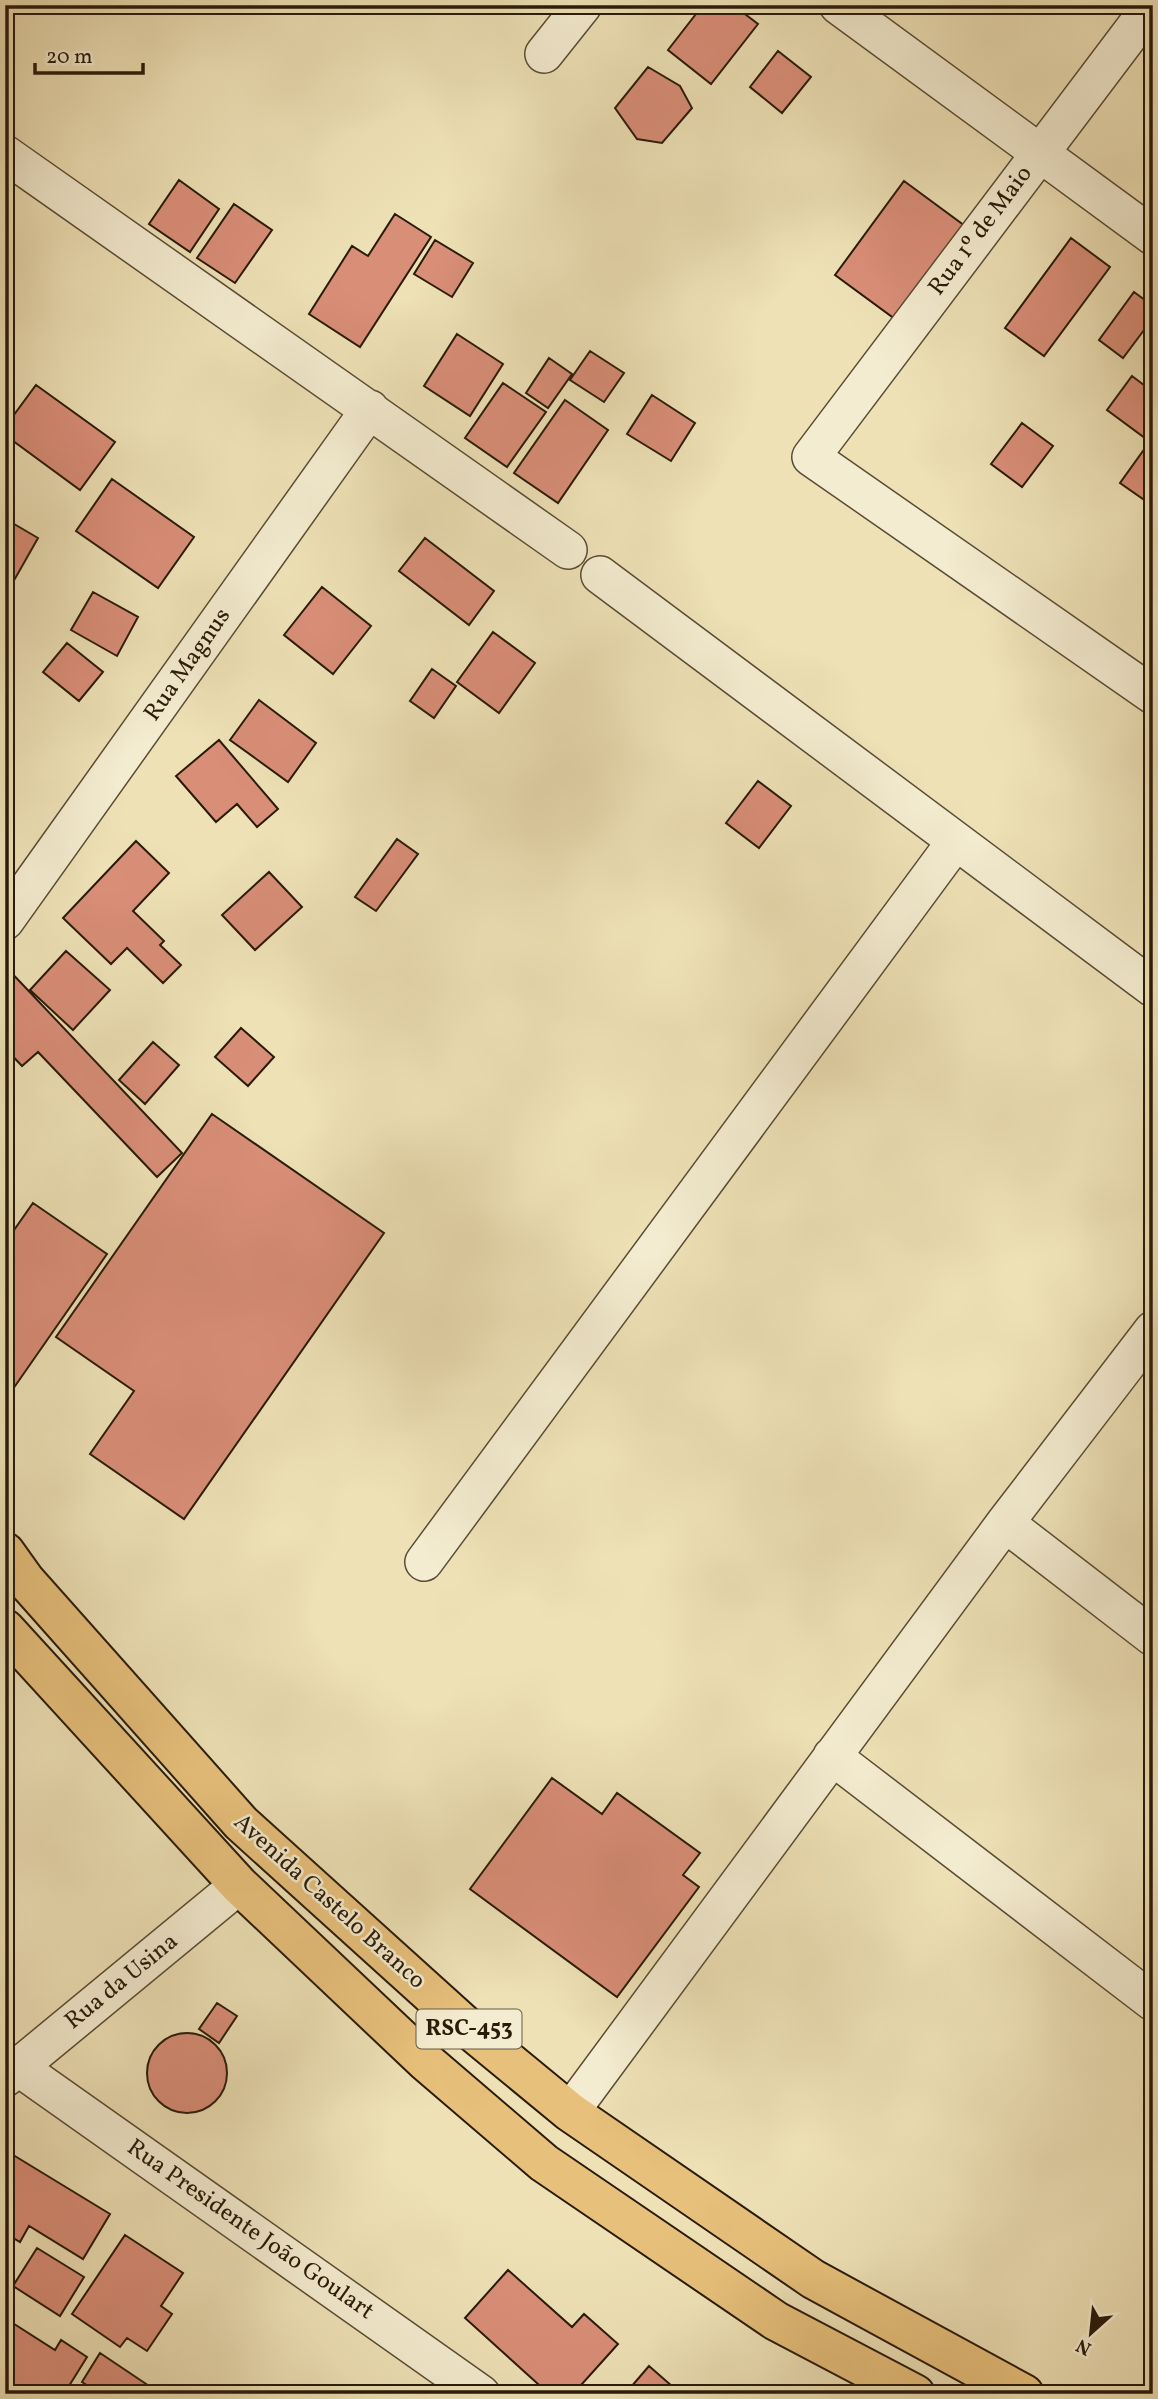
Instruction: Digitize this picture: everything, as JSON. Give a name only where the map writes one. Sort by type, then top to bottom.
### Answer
[{"type":"main road","name":"Avenida Castelo Branco","points":[[5,1552],[25,1580],[241,1824],[468,2028],[570,2112],[813,2280],[1024,2394]]},
{"type":"main road","name":"Avenida Castelo Branco","points":[[5,1629],[239,1885],[425,2061],[544,2163],[776,2321],[915,2394]]},
{"type":"street","points":[[544,54],[583,5]]},
{"type":"street","points":[[838,5],[1153,236]]},
{"type":"street","name":"Rua 1º de Maio","points":[[1152,5],[811,457],[1153,695]]},
{"type":"street","points":[[5,154],[568,550]]},
{"type":"street","name":"Rua Magnus","points":[[5,921],[370,409]]},
{"type":"street","points":[[600,575],[1153,988]]},
{"type":"street","points":[[424,1562],[956,841]]},
{"type":"street","points":[[570,2112],[832,1756],[1153,1330]]},
{"type":"street","points":[[1006,1523],[1153,1637]]},
{"type":"street","points":[[832,1756],[1153,2002]]},
{"type":"street","name":"Rua da Usina","points":[[12,2072],[239,1885]]},
{"type":"street","name":"Rua Presidente João Goulart","points":[[12,2072],[481,2394]]},
{"type":"building","points":[[703,5],[733,5],[758,24],[711,84],[668,50]]},
{"type":"building","points":[[778,51],[811,77],[782,113],[750,87]]},
{"type":"building","points":[[648,67],[680,86],[692,108],[662,143],[637,139],[615,108]]},
{"type":"building","points":[[179,180],[219,209],[190,252],[149,224]]},
{"type":"building","points":[[904,181],[965,226],[895,319],[835,275]]},
{"type":"building","points":[[234,204],[272,230],[235,283],[197,258]]},
{"type":"building","points":[[395,214],[431,237],[360,347],[309,314],[352,246],[368,256]]},
{"type":"building","points":[[1071,238],[1110,267],[1044,356],[1005,328]]},
{"type":"building","points":[[435,240],[473,263],[452,297],[414,274]]},
{"type":"building","points":[[1134,292],[1153,306],[1153,318],[1123,358],[1099,340]]},
{"type":"building","points":[[457,334],[503,364],[470,416],[424,386]]},
{"type":"building","points":[[590,351],[624,373],[604,402],[570,380]]},
{"type":"building","points":[[549,358],[572,374],[548,408],[526,393]]},
{"type":"building","points":[[1132,376],[1153,392],[1153,436],[1149,441],[1107,410]]},
{"type":"building","points":[[503,383],[546,412],[507,467],[465,438]]},
{"type":"building","points":[[36,385],[115,442],[80,490],[5,435],[5,427]]},
{"type":"building","points":[[652,395],[695,423],[671,461],[627,434]]},
{"type":"building","points":[[565,400],[608,430],[558,503],[514,473]]},
{"type":"building","points":[[1022,423],[1053,446],[1022,487],[991,464]]},
{"type":"building","points":[[1143,451],[1153,458],[1153,506],[1120,483]]},
{"type":"building","points":[[112,479],[194,537],[158,588],[76,531]]},
{"type":"building","points":[[9,521],[38,538],[12,584],[5,580],[5,528]]},
{"type":"building","points":[[425,538],[494,591],[469,625],[399,571]]},
{"type":"building","points":[[322,587],[371,626],[333,674],[284,635]]},
{"type":"building","points":[[93,592],[138,617],[117,656],[71,630]]},
{"type":"building","points":[[493,632],[535,663],[499,713],[457,682]]},
{"type":"building","points":[[67,643],[103,672],[79,701],[43,672]]},
{"type":"building","points":[[432,669],[456,686],[434,718],[410,701]]},
{"type":"building","points":[[259,700],[316,743],[288,782],[230,740]]},
{"type":"building","points":[[219,740],[278,809],[257,827],[237,804],[216,822],[176,776]]},
{"type":"building","points":[[758,781],[791,806],[759,848],[726,823]]},
{"type":"building","points":[[397,839],[418,854],[376,911],[355,897]]},
{"type":"building","points":[[136,841],[169,873],[133,911],[164,941],[160,945],[181,965],[163,983],[127,948],[111,964],[63,918]]},
{"type":"building","points":[[269,872],[302,907],[255,950],[222,915]]},
{"type":"building","points":[[66,951],[110,990],[73,1030],[30,990]]},
{"type":"building","points":[[6,967],[182,1153],[157,1177],[38,1052],[22,1066],[5,1048]]},
{"type":"building","points":[[241,1028],[274,1057],[248,1086],[215,1057]]},
{"type":"building","points":[[153,1042],[179,1065],[145,1104],[119,1080]]},
{"type":"building","points":[[212,1114],[384,1233],[184,1519],[90,1454],[134,1391],[56,1337]]},
{"type":"building","points":[[33,1203],[107,1254],[13,1389],[5,1384],[5,1243]]},
{"type":"building","points":[[552,1778],[602,1814],[617,1793],[700,1853],[683,1875],[699,1887],[617,1997],[470,1889]]},
{"type":"building","points":[[217,2003],[237,2016],[219,2043],[199,2029]]},
{"type":"building","points":[[179,2033],[195,2033],[216,2044],[227,2065],[227,2081],[216,2102],[195,2113],[179,2113],[165,2107],[153,2095],[147,2081],[147,2065],[153,2051],[165,2039]]},
{"type":"building","points":[[5,2150],[110,2214],[83,2259],[29,2226],[20,2242],[5,2233]]},
{"type":"building","points":[[125,2235],[183,2273],[161,2306],[172,2314],[147,2351],[127,2338],[120,2347],[72,2314]]},
{"type":"building","points":[[37,2248],[84,2277],[60,2316],[13,2286]]},
{"type":"building","points":[[508,2270],[572,2327],[584,2314],[618,2344],[573,2394],[549,2394],[465,2318]]},
{"type":"building","points":[[8,2320],[55,2350],[61,2340],[87,2357],[64,2394],[19,2394],[5,2385],[5,2325]]},
{"type":"building","points":[[100,2353],[161,2394],[100,2394],[82,2382]]},
{"type":"building","points":[[649,2366],[681,2394],[625,2394]]}]
